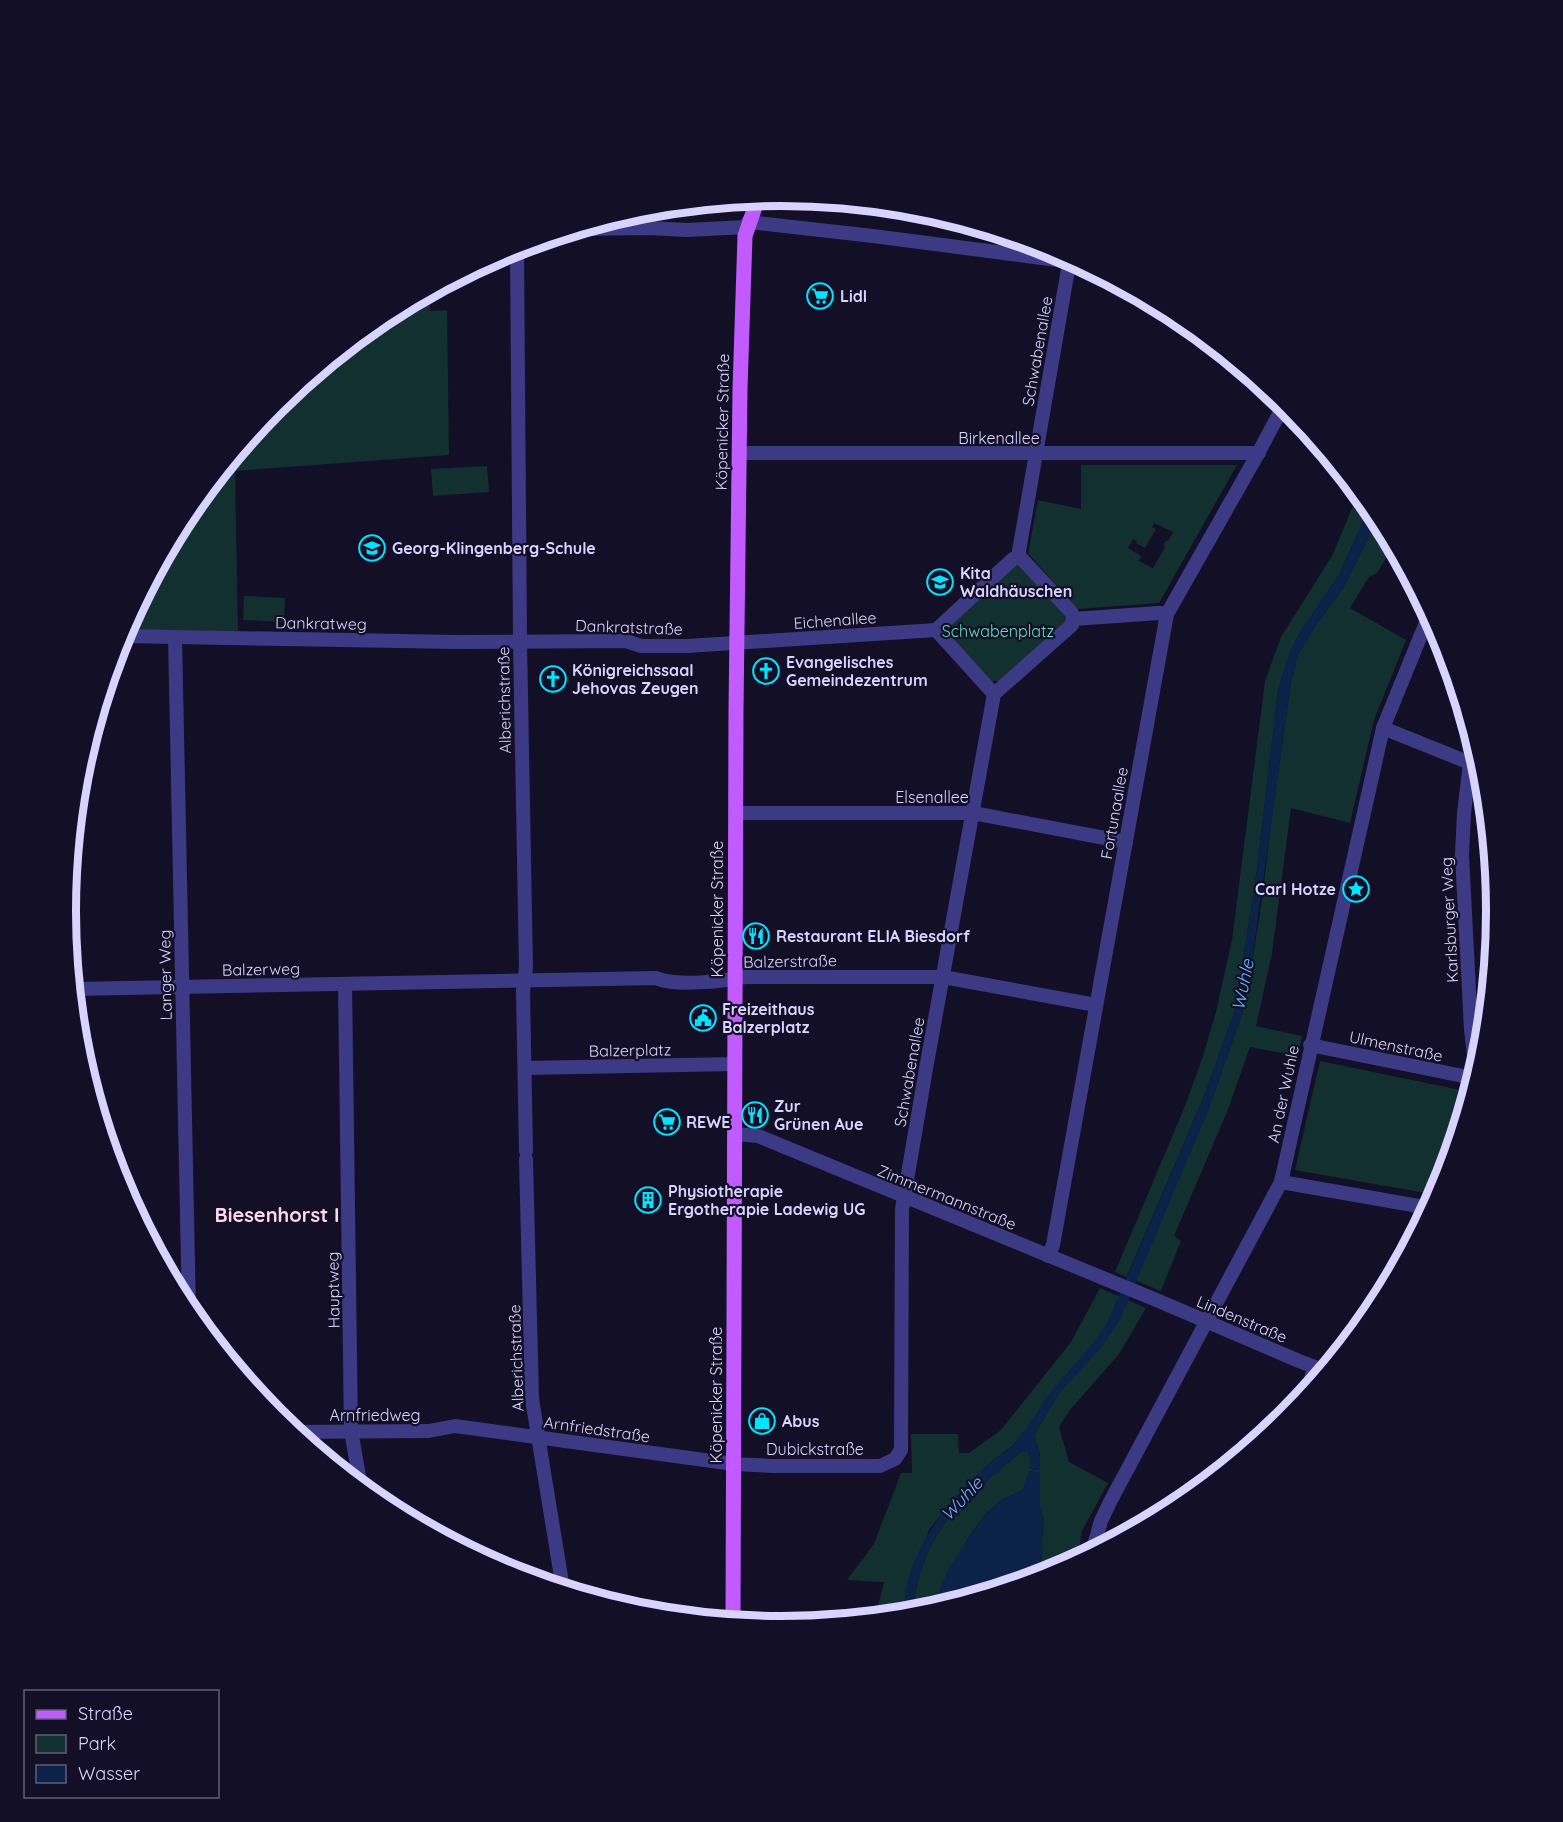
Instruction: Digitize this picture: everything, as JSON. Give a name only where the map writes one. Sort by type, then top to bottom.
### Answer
[{"type":"main road","name":"Köpenicker Straße","points":[[733,1614],[740,1464],[735,1134],[736,643],[743,273],[748,225],[755,207]]},
{"type":"street","points":[[605,229],[687,230],[748,225],[884,237],[1044,257]]},
{"type":"street","name":"Alberichstraße","points":[[517,258],[520,642],[526,957],[524,991],[526,1155],[532,1399],[562,1581]]},
{"type":"street","name":"Schwabenallee","points":[[1018,557],[1035,454],[1071,269]]},
{"type":"street","name":"Fortunaallee","points":[[1048,1256],[1053,1245],[1167,614],[1280,412]]},
{"type":"street","name":"Birkenallee","points":[[739,453],[1258,453]]},
{"type":"street","points":[[1018,557],[1072,614],[1073,619],[1072,625],[994,694],[936,630],[1012,559],[1018,557]]},
{"type":"street","points":[[1073,619],[1167,614]]},
{"type":"street","name":"An der Wuhle","points":[[1094,1542],[1098,1528],[1110,1502],[1281,1182],[1383,728],[1425,624]]},
{"type":"street","name":"Eichenallee","points":[[736,643],[936,630]]},
{"type":"street","name":"Dankratweg","points":[[132,636],[520,642]]},
{"type":"street","name":"Langer Weg","points":[[175,637],[189,1293]]},
{"type":"street","name":"Dankratstraße","points":[[520,642],[626,641],[641,646],[736,643]]},
{"type":"street","name":"Schwabenallee","points":[[895,1459],[901,1449],[902,1209],[994,694]]},
{"type":"street","points":[[1383,728],[1470,760]]},
{"type":"street","name":"Karlsburger Weg","points":[[1473,772],[1464,813],[1462,855],[1473,1046]]},
{"type":"street","name":"Elsenallee","points":[[736,813],[973,813],[1126,842]]},
{"type":"street","name":"Balzerstraße","points":[[448,981],[656,978],[667,982],[690,982],[724,981],[745,977],[943,977],[1096,1005]]},
{"type":"street","name":"Balzerweg","points":[[81,988],[448,981]]},
{"type":"street","name":"Hauptweg","points":[[345,984],[351,1431],[359,1475]]},
{"type":"street","name":"Ulmenstraße","points":[[1311,1045],[1466,1076]]},
{"type":"street","name":"Balzerplatz","points":[[525,1068],[735,1064]]},
{"type":"street","name":"Zimmermannstraße","points":[[735,1134],[759,1136],[1146,1296]]},
{"type":"street","points":[[1281,1182],[1421,1207]]},
{"type":"street","name":"Lindenstraße","points":[[1146,1296],[1318,1368]]},
{"type":"street","name":"Arnfriedweg","points":[[307,1432],[429,1431],[455,1426]]},
{"type":"street","name":"Arnfriedstraße","points":[[455,1426],[740,1464]]},
{"type":"street","name":"Dubickstraße","points":[[740,1464],[880,1466],[895,1459]]},
{"type":"green space","points":[[429,300],[430,311],[447,310],[449,455],[235,471],[238,631],[135,630],[171,558],[195,519],[251,446],[283,412],[352,352]]},
{"type":"green space","points":[[1081,465],[1237,465],[1159,603],[1077,609],[1028,553],[1038,500],[1081,509]],"holes":[[[1154,523],[1173,532],[1163,545],[1165,547],[1153,568],[1139,561],[1141,556],[1128,548],[1133,539],[1145,548],[1156,529],[1152,527]]]},
{"type":"green space","points":[[487,466],[489,492],[433,496],[431,469]]},
{"type":"green space","points":[[1355,501],[1366,516],[1339,575],[1301,631],[1290,652],[1278,690],[1256,877],[1235,1010],[1205,1094],[1127,1276],[1135,1280],[1209,1108],[1242,1014],[1262,900],[1291,682],[1298,655],[1314,628],[1344,587],[1372,526],[1389,553],[1377,573],[1369,577],[1350,608],[1406,640],[1374,720],[1350,823],[1291,808],[1272,953],[1256,1026],[1302,1036],[1298,1056],[1250,1047],[1227,1112],[1174,1236],[1181,1241],[1161,1291],[1115,1272],[1185,1106],[1216,1012],[1232,940],[1265,681],[1281,637],[1332,556]]},
{"type":"green space","name":"Schwabenplatz","points":[[1014,565],[1022,565],[1064,613],[1067,622],[1000,681],[992,681],[988,680],[946,633],[949,623]]},
{"type":"green space","points":[[244,596],[285,598],[284,622],[243,620]]},
{"type":"green space","points":[[1320,1061],[1463,1091],[1449,1138],[1427,1193],[1295,1170]]},
{"type":"green space","points":[[1100,1288],[1146,1308],[1119,1354],[1069,1411],[1059,1427],[1069,1462],[1108,1483],[1082,1531],[1079,1549],[1042,1565],[1041,1546],[1044,1522],[1040,1505],[1040,1473],[1030,1471],[1023,1490],[1001,1500],[985,1514],[969,1537],[941,1587],[939,1598],[914,1603],[926,1557],[932,1543],[948,1519],[973,1493],[1021,1452],[1027,1451],[1031,1457],[1030,1469],[1039,1470],[1040,1454],[1034,1435],[1059,1393],[1102,1346],[1119,1297],[1098,1339],[1052,1391],[1028,1427],[1012,1446],[986,1466],[947,1507],[929,1530],[903,1605],[877,1609],[884,1582],[847,1580],[874,1544],[901,1473],[912,1473],[911,1434],[958,1434],[959,1453],[969,1453],[1001,1430],[1071,1342]]},
{"type":"water","name":"Wuhle","points":[[1366,516],[1372,526],[1367,541],[1344,587],[1314,628],[1298,655],[1291,682],[1249,982],[1242,1014],[1209,1108],[1120,1320],[1102,1346],[1059,1393],[1034,1435],[1040,1454],[1039,1470],[1030,1469],[1031,1457],[1027,1451],[1021,1452],[958,1508],[932,1543],[921,1571],[914,1603],[904,1605],[911,1572],[919,1552],[941,1515],[969,1482],[1019,1438],[1053,1389],[1089,1348],[1108,1322],[1205,1094],[1235,1010],[1256,877],[1278,690],[1290,652],[1301,631],[1339,575]]},
{"type":"water","points":[[1029,1471],[1040,1473],[1040,1505],[1044,1522],[1041,1546],[1042,1565],[1008,1579],[939,1598],[949,1568],[985,1514],[1001,1500],[1023,1490]]},
{"type":"place","name":"Lidl","points":[[820,296]]},
{"type":"place","name":"Georg-Klingenberg-Schule","points":[[372,548]]},
{"type":"place","name":"Kita Waldhäuschen","points":[[940,582]]},
{"type":"place","name":"Evangelisches Gemeindezentrum","points":[[766,671]]},
{"type":"place","name":"Königreichssaal Jehovas Zeugen","points":[[553,679]]},
{"type":"place","name":"Carl Hotze","points":[[1356,889]]},
{"type":"place","name":"Restaurant ELIA Biesdorf","points":[[756,936]]},
{"type":"place","name":"Freizeithaus Balzerplatz","points":[[703,1018]]},
{"type":"place","name":"Zur Grünen Aue","points":[[755,1115]]},
{"type":"place","name":"REWE","points":[[667,1122]]},
{"type":"place","name":"Physiotherapie Ergotherapie Ladewig UG","points":[[648,1200]]},
{"type":"place","name":"Abus","points":[[762,1421]]},
{"type":"district","name":"Biesenhorst I","points":[[277,1215]]}]
